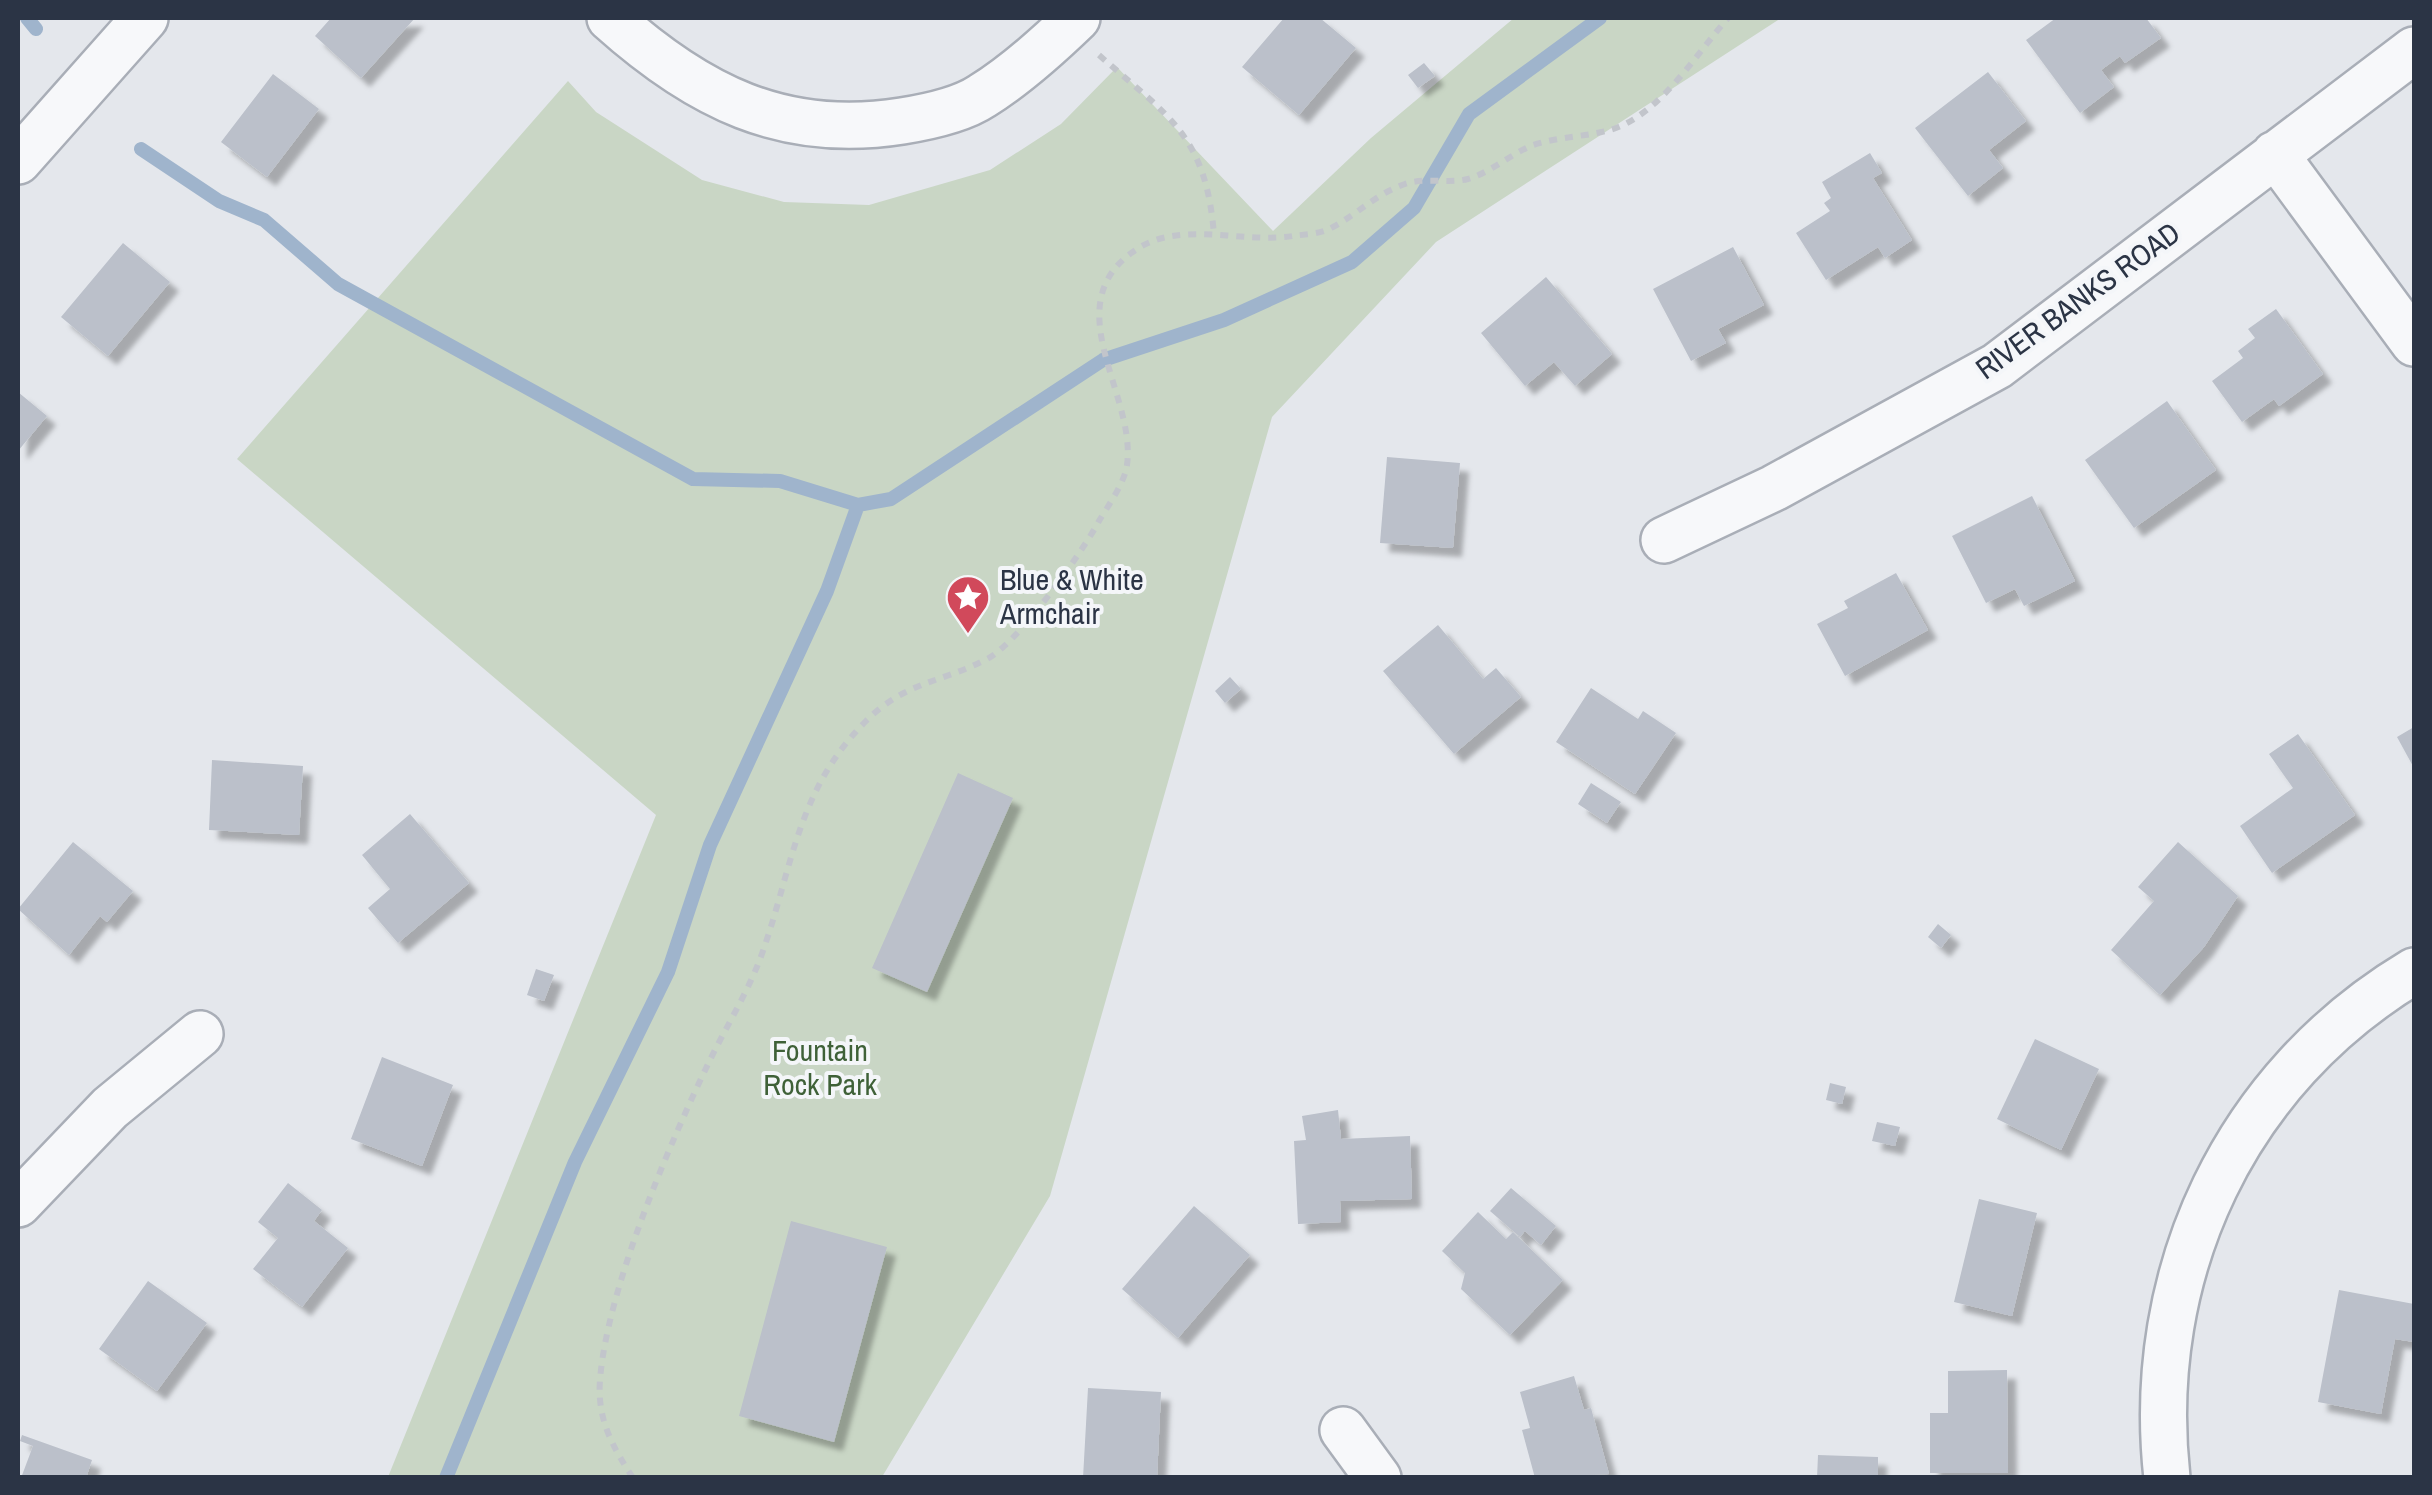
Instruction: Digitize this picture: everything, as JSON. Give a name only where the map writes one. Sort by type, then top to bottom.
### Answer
[{"type":"street","points":[[18,161],[145,18]]},
{"type":"street","points":[[610,18],[697,87],[770,117],[858,128],[922,118],[980,98],[1072,22]]},
{"type":"street","name":"RIVER BANKS ROAD","points":[[1664,540],[1774,488],[1997,366],[2414,50]]},
{"type":"street","points":[[2275,154],[2414,343]]},
{"type":"street","points":[[2167,1478],[2161,1396],[2170,1310],[2210,1197],[2251,1122],[2277,1088],[2339,1025],[2414,971]]},
{"type":"street","points":[[18,1204],[110,1108],[200,1034]]},
{"type":"street","points":[[1343,1430],[1378,1478]]},
{"type":"path","points":[[633,1478],[611,1444],[599,1408],[600,1374],[620,1293],[687,1109],[764,949],[801,820],[838,755],[867,720],[908,687],[993,656],[1017,634],[1096,527],[1127,466],[1100,330],[1099,308],[1111,274],[1138,248],[1168,238],[1283,238],[1330,230],[1370,198],[1412,182],[1466,179],[1533,146],[1618,127],[1652,104],[1728,18]]},
{"type":"path","points":[[1072,22],[1164,112],[1196,151],[1210,190],[1214,235]]},
{"type":"green space","name":"Fountain Rock Park","points":[[1514,18],[1781,18],[1436,242],[1272,417],[1050,1196],[882,1477],[388,1477],[656,815],[237,459],[568,81],[596,112],[702,180],[784,202],[869,205],[990,170],[1061,124],[1117,67],[1273,231],[1371,138]]},
{"type":"building","points":[[331,18],[415,18],[361,78],[315,36]]},
{"type":"building","points":[[1284,18],[1320,18],[1356,48],[1299,115],[1242,67]]},
{"type":"building","points":[[2056,18],[2146,18],[2161,38],[2125,63],[2120,56],[2101,70],[2114,87],[2080,113],[2026,40]]},
{"type":"building","points":[[1424,63],[1435,76],[1418,88],[1408,75]]},
{"type":"building","points":[[1988,72],[2026,121],[1989,150],[2003,168],[1968,196],[1915,128]]},
{"type":"building","points":[[273,74],[319,109],[267,177],[221,142]]},
{"type":"building","points":[[1870,153],[1882,173],[1873,178],[1912,240],[1885,258],[1878,247],[1826,280],[1796,233],[1830,211],[1824,203],[1831,198],[1822,182]]},
{"type":"building","points":[[123,243],[170,282],[108,356],[61,317]]},
{"type":"building","points":[[1733,247],[1764,305],[1718,329],[1726,343],[1691,361],[1653,289]]},
{"type":"building","points":[[1546,277],[1612,354],[1575,386],[1554,362],[1525,386],[1481,333]]},
{"type":"building","points":[[2276,309],[2323,374],[2279,406],[2274,399],[2242,422],[2212,381],[2243,358],[2238,351],[2255,338],[2248,329]]},
{"type":"building","points":[[18,392],[47,416],[18,451]]},
{"type":"building","points":[[2167,401],[2216,470],[2134,528],[2085,460]]},
{"type":"building","points":[[1387,457],[1460,463],[1453,548],[1380,543]]},
{"type":"building","points":[[2032,496],[2075,581],[2024,606],[2015,589],[1986,603],[1952,536]]},
{"type":"building","points":[[1896,573],[1928,630],[1845,676],[1817,624],[1848,608],[1844,601]]},
{"type":"building","points":[[1438,625],[1483,679],[1496,668],[1521,697],[1454,754],[1383,671]]},
{"type":"building","points":[[1230,677],[1241,689],[1225,703],[1215,691]]},
{"type":"building","points":[[1591,688],[1638,719],[1643,711],[1676,733],[1635,794],[1556,742]]},
{"type":"building","points":[[2414,727],[2414,768],[2397,737]]},
{"type":"building","points":[[2298,734],[2355,815],[2272,873],[2240,826],[2293,788],[2269,754]]},
{"type":"building","points":[[212,760],[303,766],[299,835],[209,830]]},
{"type":"building","points":[[958,773],[1013,798],[927,992],[872,968]]},
{"type":"building","points":[[1591,783],[1621,802],[1607,823],[1578,804]]},
{"type":"building","points":[[410,814],[469,883],[398,943],[368,908],[390,889],[362,855]]},
{"type":"building","points":[[73,842],[133,891],[107,922],[100,916],[69,955],[18,909]]},
{"type":"building","points":[[2178,842],[2238,896],[2204,947],[2160,995],[2111,950],[2154,901],[2138,887]]},
{"type":"building","points":[[1938,924],[1951,935],[1941,948],[1928,937]]},
{"type":"building","points":[[536,969],[554,975],[544,1001],[527,995]]},
{"type":"building","points":[[2035,1039],[2099,1069],[2061,1150],[1997,1119]]},
{"type":"building","points":[[382,1057],[453,1085],[422,1166],[351,1139]]},
{"type":"building","points":[[1830,1083],[1846,1087],[1842,1104],[1826,1100]]},
{"type":"building","points":[[1338,1110],[1341,1139],[1410,1136],[1412,1199],[1340,1201],[1341,1222],[1298,1224],[1294,1141],[1306,1140],[1302,1116]]},
{"type":"building","points":[[1877,1122],[1900,1127],[1895,1146],[1872,1141]]},
{"type":"building","points":[[288,1183],[322,1210],[314,1221],[348,1248],[302,1307],[253,1269],[278,1238],[258,1222]]},
{"type":"building","points":[[1511,1188],[1556,1226],[1541,1245],[1525,1231],[1520,1237],[1490,1211]]},
{"type":"building","points":[[1979,1199],[2037,1213],[2012,1316],[1954,1302]]},
{"type":"building","points":[[1194,1206],[1250,1255],[1178,1338],[1122,1289]]},
{"type":"building","points":[[1478,1212],[1506,1239],[1513,1232],[1563,1280],[1510,1335],[1461,1289],[1465,1273],[1442,1251]]},
{"type":"building","points":[[791,1221],[887,1247],[834,1442],[739,1416]]},
{"type":"building","points":[[148,1281],[207,1323],[157,1391],[99,1349]]},
{"type":"building","points":[[2339,1290],[2414,1304],[2414,1342],[2395,1339],[2381,1414],[2318,1402]]},
{"type":"building","points":[[2007,1370],[2008,1473],[1930,1473],[1930,1413],[1948,1413],[1948,1371]]},
{"type":"building","points":[[1574,1376],[1584,1410],[1591,1408],[1609,1474],[1535,1478],[1522,1430],[1530,1428],[1520,1392]]},
{"type":"building","points":[[1088,1388],[1161,1392],[1157,1478],[1083,1478]]},
{"type":"building","points":[[22,1435],[92,1460],[86,1478],[21,1478],[33,1446],[20,1441]]},
{"type":"building","points":[[1818,1455],[1878,1457],[1878,1478],[1817,1478]]},
{"type":"waterway","points":[[27,18],[36,29]]},
{"type":"waterway","points":[[141,149],[219,201],[264,220],[338,284],[693,479],[780,481],[858,505],[891,499],[1103,360],[1224,320],[1352,262],[1414,208],[1469,114],[1600,18]]},
{"type":"waterway","points":[[446,1478],[575,1162],[668,972],[710,845],[827,591],[858,505]]},
{"type":"place","name":"Blue & White Armchair","points":[[968,635]]}]
